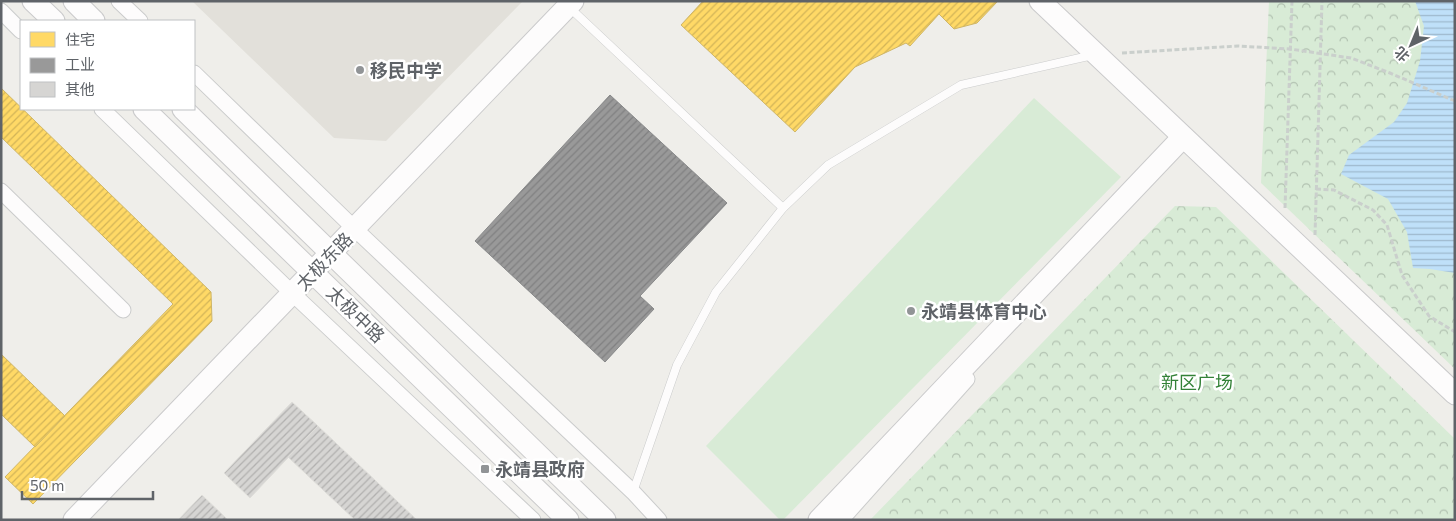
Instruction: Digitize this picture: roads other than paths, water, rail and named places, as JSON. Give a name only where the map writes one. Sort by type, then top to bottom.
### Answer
[{"type":"street","points":[[33,1],[53,20]]},
{"type":"street","points":[[74,1],[93,20]]},
{"type":"street","points":[[119,1],[139,20]]},
{"type":"street","points":[[1040,1],[1455,394]]},
{"type":"street","name":"太极东路","points":[[74,520],[571,4]]},
{"type":"street","points":[[1,12],[20,30]]},
{"type":"street","points":[[195,74],[355,229],[633,492],[659,520]]},
{"type":"street","points":[[103,110],[293,294],[533,520]]},
{"type":"street","name":"太极中路","points":[[145,110],[568,520]]},
{"type":"street","name":"太极中路","points":[[184,110],[605,520]]},
{"type":"street","points":[[819,520],[1183,137]]},
{"type":"street","points":[[841,520],[1183,137]]},
{"type":"street","points":[[1,191],[123,310]]},
{"type":"lane","points":[[571,4],[783,208]]},
{"type":"lane","points":[[633,492],[677,365],[716,292],[783,208],[828,165],[961,85],[1095,54]]},
{"type":"water","points":[[1415,1],[1455,1],[1455,273],[1413,268],[1407,232],[1388,199],[1341,174],[1349,155],[1394,122],[1407,103],[1420,61],[1424,26]]},
{"type":"place","name":"移民中学","points":[[360,70]]},
{"type":"place","name":"永靖县体育中心","points":[[911,311]]},
{"type":"place","name":"永靖县政府","points":[[485,469]]},
{"type":"park label","name":"新区广场","points":[[1197,382]]}]
